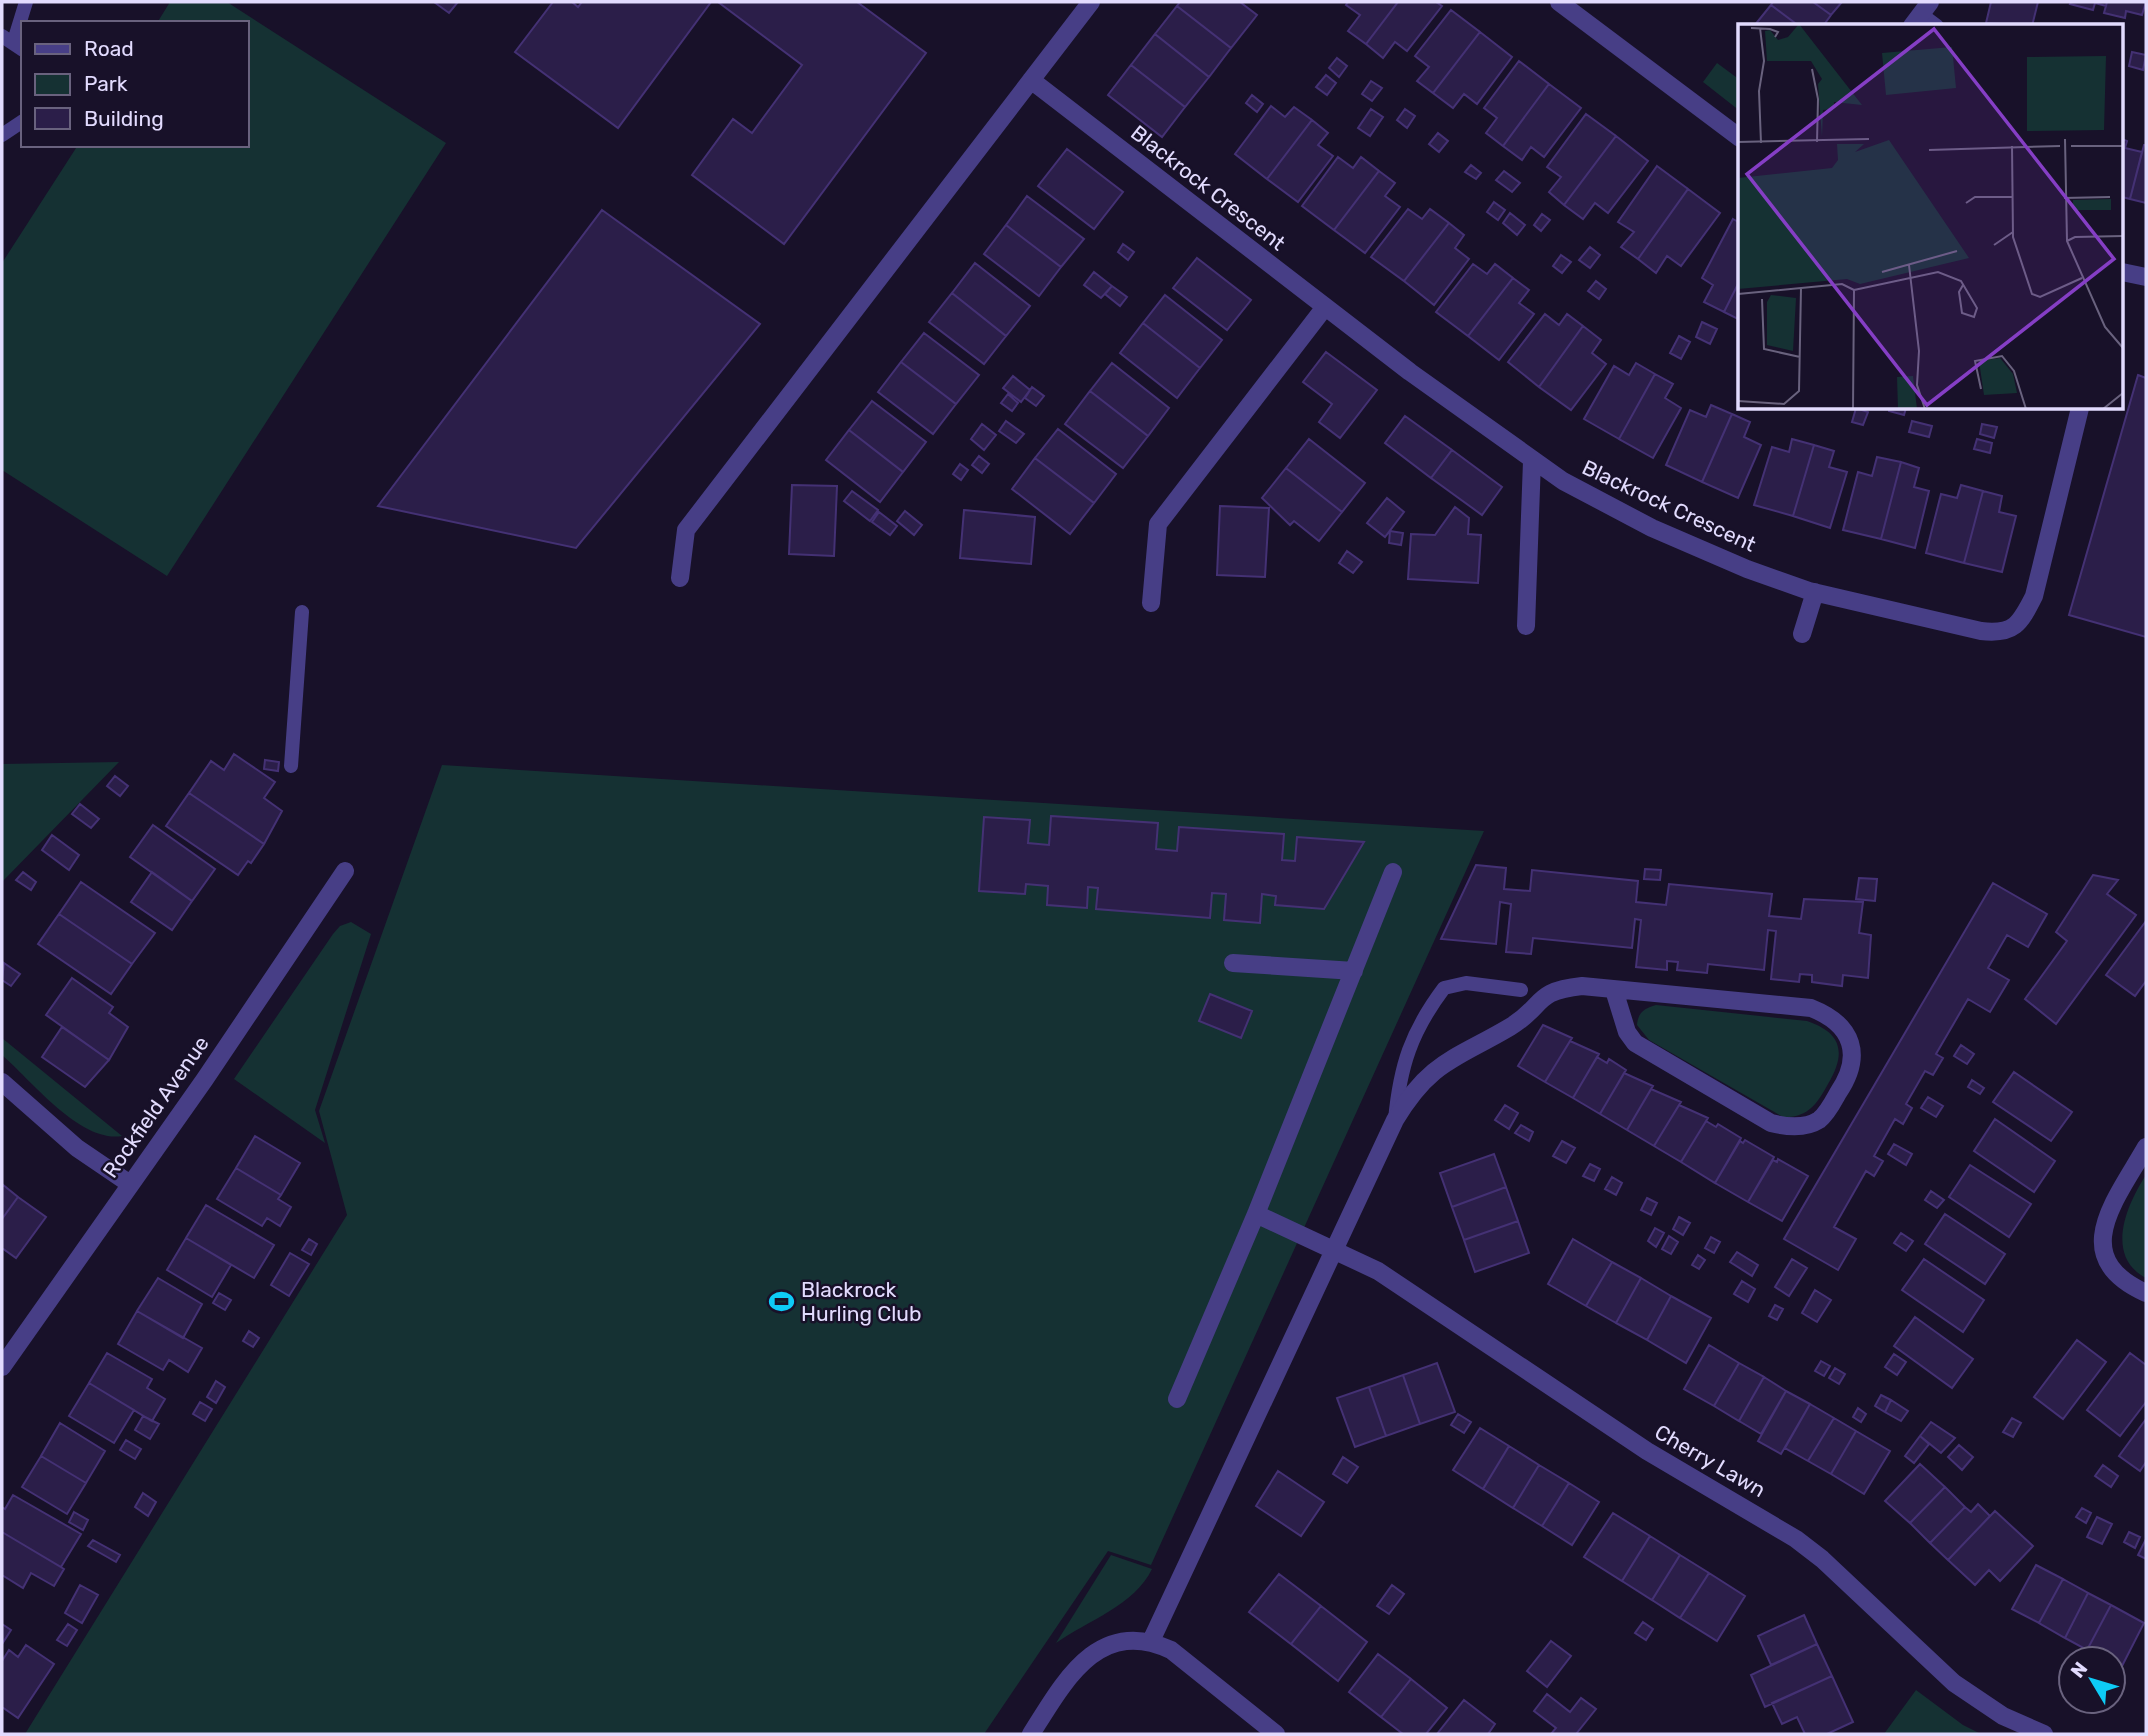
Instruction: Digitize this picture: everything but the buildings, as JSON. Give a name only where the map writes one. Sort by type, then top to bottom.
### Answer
[{"type":"street","points":[[680,579],[686,530],[1091,2]]},
{"type":"street","points":[[1568,4],[1738,136]]},
{"type":"street","name":"Blackrock Crescent","points":[[1031,80],[1325,307],[1532,461],[1657,530],[1748,569],[1815,592],[1981,631],[2000,633],[2014,627],[2024,617],[2034,596],[2080,410]]},
{"type":"street","points":[[2124,272],[2146,277]]},
{"type":"street","points":[[1151,603],[1158,524],[1325,307]]},
{"type":"street","points":[[1525,626],[1532,461]]},
{"type":"street","points":[[1802,634],[1815,592]]},
{"type":"street","name":"Rockfield Avenue","points":[[2,1367],[345,871]]},
{"type":"street","points":[[1177,1399],[1256,1214],[1394,872]]},
{"type":"street","points":[[1233,963],[1354,971]]},
{"type":"street","points":[[1152,1641],[1395,1120],[1430,1073],[1447,1060],[1513,1026],[1547,994],[1557,989],[1582,986],[1811,1009],[1831,1017],[1846,1034],[1853,1046],[1851,1071],[1819,1120],[1796,1127],[1772,1123],[1635,1043],[1627,1032],[1614,990]]},
{"type":"street","points":[[2,1082],[77,1148],[130,1184]]},
{"type":"street","points":[[2146,1147],[2106,1215],[2102,1236],[2106,1260],[2116,1275],[2146,1293]]},
{"type":"street","name":"Cherry Lawn","points":[[1256,1214],[1378,1271],[1647,1451],[1796,1539],[1822,1559],[1954,1683],[2003,1716],[2044,1734]]},
{"type":"street","points":[[1031,1734],[1080,1662],[1118,1642],[1152,1641],[1171,1650],[1276,1734]]},
{"type":"lane","points":[[13,43],[26,2]]},
{"type":"lane","points":[[2,135],[21,122]]},
{"type":"lane","points":[[291,766],[302,612]]},
{"type":"lane","points":[[1395,1120],[1399,1076],[1429,1007],[1444,988],[1466,983],[1521,990]]},
{"type":"green space","points":[[170,2],[227,2],[446,143],[167,576],[2,470],[2,263],[77,147],[248,147],[248,21],[158,21]]},
{"type":"green space","points":[[1717,63],[1738,79],[1738,109],[1703,82]]},
{"type":"green space","points":[[119,762],[2,882],[2,764]]},
{"type":"green space","name":"Blackrock Hurling Club","points":[[442,765],[1484,831],[1151,1565],[1108,1551],[984,1734],[25,1734],[347,1215],[319,1111]]},
{"type":"green space","points":[[351,922],[371,934],[315,1110],[325,1143],[234,1079],[333,934],[340,926]]},
{"type":"green space","points":[[1656,1005],[1807,1021],[1819,1026],[1834,1038],[1839,1054],[1834,1073],[1811,1108],[1799,1115],[1783,1117],[1649,1040],[1637,1025],[1643,1011]]},
{"type":"green space","points":[[2,1038],[122,1136],[106,1136],[90,1130],[57,1108],[2,1055]]},
{"type":"green space","points":[[2146,1175],[2146,1278],[2133,1268],[2126,1257],[2123,1229],[2132,1200]]},
{"type":"green space","points":[[1111,1555],[1152,1569],[1134,1593],[1056,1643]]},
{"type":"green space","points":[[1916,1690],[1963,1725],[1981,1734],[1884,1734]]},
{"type":"place","name":"Blackrock Hurling Club","points":[[781,1302]]}]
